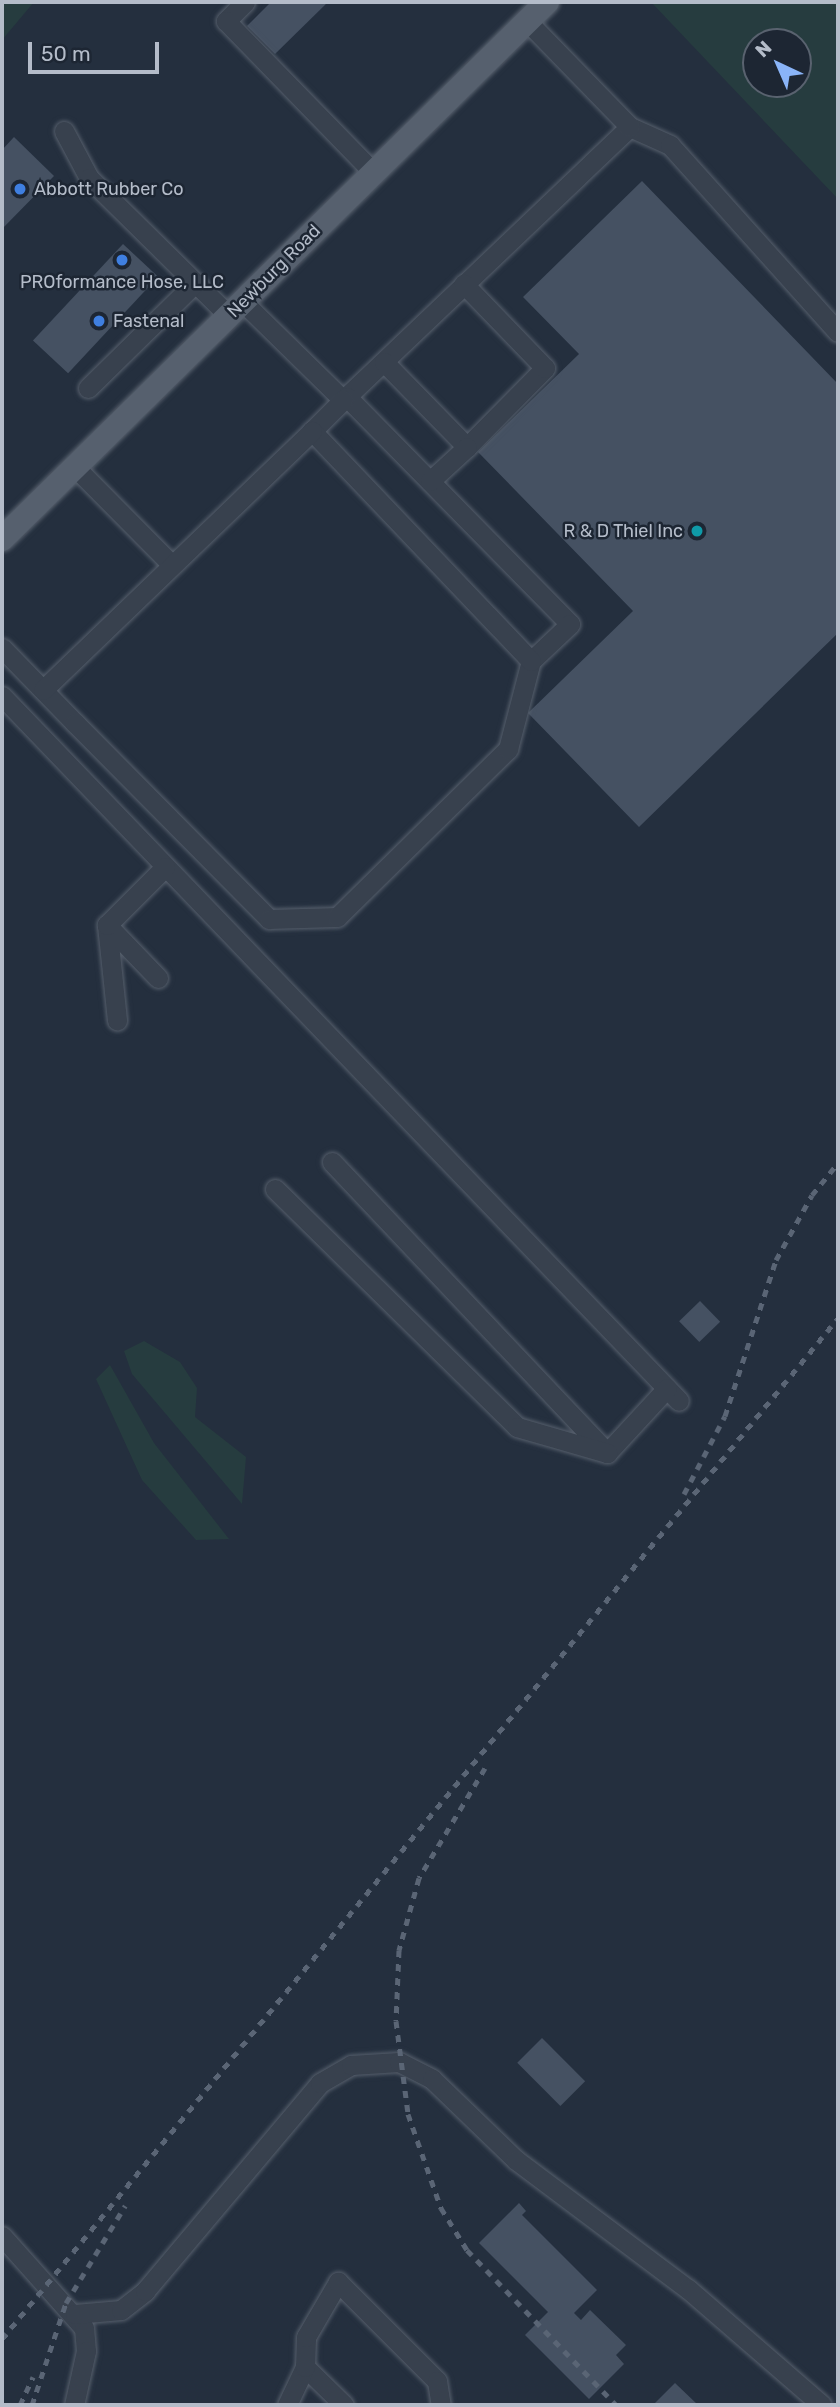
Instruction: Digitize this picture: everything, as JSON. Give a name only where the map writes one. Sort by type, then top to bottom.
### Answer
[{"type":"main road","name":"Newburg Road","points":[[2,540],[547,2]]},
{"type":"street","points":[[245,2],[226,21],[374,173]]},
{"type":"street","points":[[527,21],[630,127],[670,145],[838,332]]},
{"type":"street","points":[[43,690],[171,564],[630,127]]},
{"type":"street","points":[[2,648],[269,919],[337,916],[508,749],[531,661],[570,624],[345,398],[236,309],[195,282],[89,178],[64,131]]},
{"type":"street","points":[[88,388],[195,282]]},
{"type":"street","points":[[430,481],[545,368],[464,284]]},
{"type":"street","points":[[384,362],[467,447]]},
{"type":"street","points":[[312,431],[531,661]]},
{"type":"street","points":[[75,467],[171,564]]},
{"type":"street","points":[[2,696],[673,1394],[607,1453]]},
{"type":"street","points":[[107,925],[165,867]]},
{"type":"street","points":[[107,925],[158,978]]},
{"type":"street","points":[[107,925],[117,1020]]},
{"type":"street","points":[[332,1162],[607,1453]]},
{"type":"street","points":[[275,1189],[517,1427],[607,1453]]},
{"type":"street","points":[[75,2314],[121,2310],[145,2291],[320,2083],[351,2065],[400,2062],[432,2079],[516,2160],[688,2289],[822,2405]]},
{"type":"street","points":[[2,2236],[75,2314],[86,2351],[74,2405]]},
{"type":"street","points":[[287,2405],[305,2367],[306,2337],[338,2282],[437,2381],[441,2405]]},
{"type":"street","points":[[305,2367],[344,2405]]},
{"type":"green space","points":[[2,2],[34,2],[2,40]]},
{"type":"green space","points":[[651,2],[838,2],[838,199],[742,98],[812,98],[812,28],[742,28],[742,98]]},
{"type":"green space","points":[[144,1341],[180,1362],[197,1388],[195,1417],[246,1457],[242,1504],[132,1374],[124,1351]]},
{"type":"green space","points":[[110,1365],[154,1443],[229,1539],[196,1540],[142,1480],[96,1379]]},
{"type":"building","points":[[271,2],[328,2],[275,54],[247,26]]},
{"type":"building","points":[[14,137],[54,176],[2,229],[2,150]]},
{"type":"building","name":"R & D Thiel Inc","points":[[642,181],[838,384],[838,633],[639,827],[528,713],[633,611],[478,452],[579,354],[523,297]]},
{"type":"building","points":[[123,244],[158,277],[68,373],[33,341]]},
{"type":"building","points":[[700,1301],[720,1322],[699,1342],[679,1321]]},
{"type":"building","points":[[542,2038],[585,2081],[560,2106],[517,2063]]},
{"type":"building","points":[[519,2203],[526,2211],[522,2215],[597,2290],[574,2313],[581,2320],[590,2310],[626,2345],[616,2355],[624,2364],[589,2399],[525,2335],[548,2312],[479,2243]]},
{"type":"building","points":[[675,2383],[698,2405],[653,2405]]},
{"type":"railway","points":[[684,1494],[725,1416],[776,1260],[812,1195],[838,1163]]},
{"type":"railway","points":[[2,2339],[838,1318]]},
{"type":"railway","points":[[485,1768],[419,1878],[399,1950],[396,2021],[408,2114],[441,2208],[467,2250],[616,2405]]},
{"type":"railway","points":[[32,2405],[66,2303],[125,2206]]},
{"type":"railway","points":[[20,2405],[33,2377]]},
{"type":"place","name":"Abbott Rubber Co","points":[[20,189]]},
{"type":"place","name":"PROformance Hose, LLC","points":[[122,260]]},
{"type":"place","name":"Fastenal","points":[[99,321]]},
{"type":"place","name":"R & D Thiel Inc","points":[[697,531]]}]
